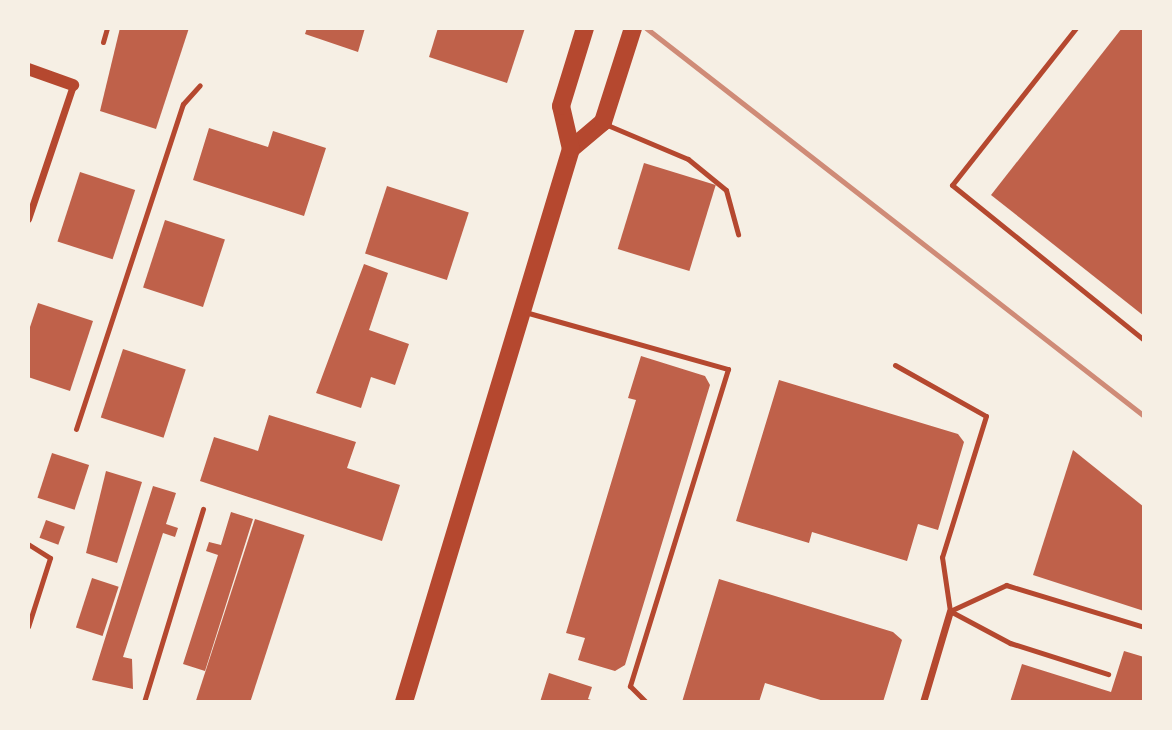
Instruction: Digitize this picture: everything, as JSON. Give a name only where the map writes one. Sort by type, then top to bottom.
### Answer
[{"type":"main road","points":[[404,702],[571,149],[561,106],[584,28]]},
{"type":"main road","points":[[571,149],[603,122],[633,28]]},
{"type":"street","points":[[28,69],[73,85],[28,219]]},
{"type":"street","points":[[923,702],[950,611]]},
{"type":"lane","points":[[103,42],[107,28]]},
{"type":"lane","points":[[1076,28],[952,185],[1144,340]]},
{"type":"lane","points":[[76,429],[183,104],[200,85]]},
{"type":"lane","points":[[603,122],[688,159],[726,190],[738,234]]},
{"type":"lane","points":[[522,311],[727,369],[630,686],[636,699],[646,702]]},
{"type":"lane","points":[[895,365],[986,416],[942,556],[950,611]]},
{"type":"lane","points":[[144,702],[203,509]]},
{"type":"lane","points":[[28,544],[50,558],[28,627]]},
{"type":"lane","points":[[950,611],[1006,585],[1144,627]]},
{"type":"lane","points":[[950,611],[1010,643],[1108,674]]},
{"type":"building","points":[[120,28],[189,28],[156,129],[100,111]]},
{"type":"building","points":[[307,28],[365,28],[358,52],[305,34]]},
{"type":"building","points":[[438,28],[525,28],[507,83],[429,57]]},
{"type":"building","points":[[1122,28],[1144,28],[1144,316],[991,195]]},
{"type":"building","points":[[209,128],[268,147],[273,131],[326,148],[304,216],[193,180]]},
{"type":"building","points":[[644,163],[716,185],[689,271],[618,249]]},
{"type":"building","points":[[80,172],[135,190],[113,259],[57,241]]},
{"type":"building","points":[[387,186],[469,213],[447,280],[365,254]]},
{"type":"building","points":[[165,220],[225,239],[203,307],[143,288]]},
{"type":"building","points":[[364,264],[388,273],[369,330],[409,344],[395,385],[371,377],[361,408],[316,393]]},
{"type":"building","points":[[38,303],[93,321],[70,391],[28,377],[28,333]]},
{"type":"building","points":[[123,349],[186,369],[164,438],[101,417]]},
{"type":"building","points":[[641,356],[705,376],[710,385],[625,665],[615,671],[578,660],[585,638],[566,633],[636,400],[628,398]]},
{"type":"building","points":[[779,380],[958,434],[964,442],[938,530],[918,524],[907,561],[812,532],[809,543],[736,521]]},
{"type":"building","points":[[269,415],[356,442],[347,468],[400,485],[382,541],[200,481],[214,437],[258,451]]},
{"type":"building","points":[[1073,450],[1144,507],[1144,611],[1033,575]]},
{"type":"building","points":[[52,453],[89,465],[75,510],[37,498]]},
{"type":"building","points":[[106,471],[142,482],[117,563],[86,553]]},
{"type":"building","points":[[153,486],[176,493],[166,524],[178,528],[175,537],[163,533],[123,657],[132,659],[133,689],[92,680]]},
{"type":"building","points":[[231,512],[253,519],[205,671],[183,664],[218,555],[206,551],[209,542],[221,545]]},
{"type":"building","points":[[255,519],[304,535],[250,702],[196,702]]},
{"type":"building","points":[[46,520],[65,527],[58,545],[40,538]]},
{"type":"building","points":[[92,578],[119,587],[103,636],[76,627]]},
{"type":"building","points":[[719,579],[893,632],[902,640],[883,702],[827,702],[765,683],[759,702],[682,702]]},
{"type":"building","points":[[1124,651],[1144,657],[1144,702],[1010,702],[1022,664],[1111,692]]},
{"type":"building","points":[[549,673],[592,687],[588,699],[597,702],[540,702]]},
{"type":"railway","points":[[646,28],[1144,416]]}]
